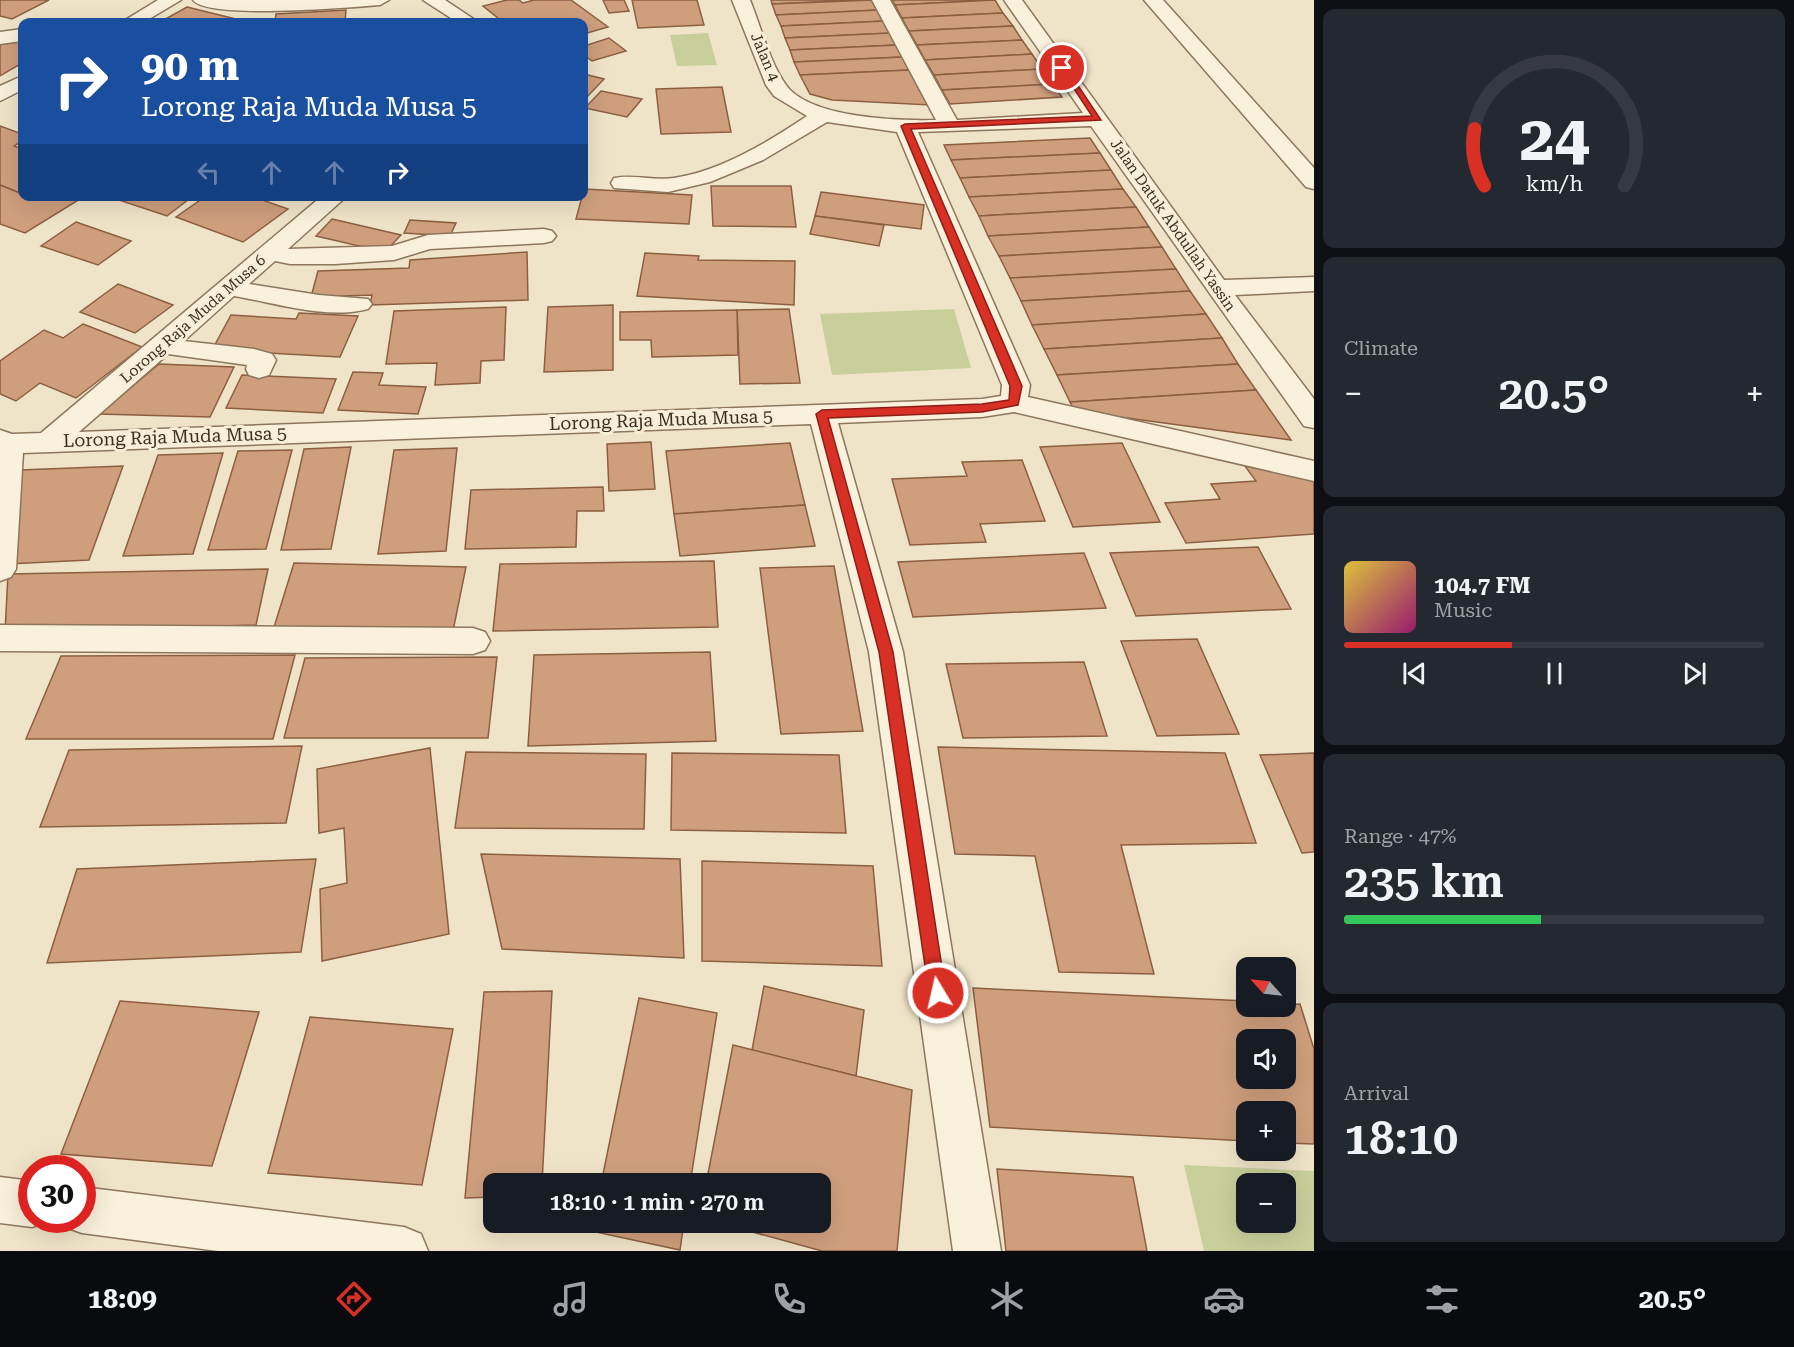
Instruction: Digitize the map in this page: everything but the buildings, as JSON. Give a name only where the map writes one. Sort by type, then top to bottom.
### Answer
[{"type":"street","points":[[138,18],[172,0]]},
{"type":"street","points":[[202,0],[262,7],[368,1]]},
{"type":"street","points":[[432,0],[462,18]]},
{"type":"street","name":"Jalan 4","points":[[741,0],[780,91],[795,104],[821,116],[848,122],[905,126],[1098,119]]},
{"type":"street","points":[[881,0],[949,125]]},
{"type":"street","name":"Jalan Datuk Abdullah Yassin","points":[[1013,0],[1217,288],[1314,419]]},
{"type":"street","points":[[1153,0],[1314,182]]},
{"type":"street","points":[[0,38],[18,36]]},
{"type":"street","points":[[0,95],[18,84]]},
{"type":"street","points":[[622,183],[650,185],[682,183],[736,164],[777,146],[821,116]]},
{"type":"street","points":[[905,126],[1016,386],[1014,403],[1314,471]]},
{"type":"street","name":"Lorong Raja Muda Musa 6","points":[[50,441],[330,201]]},
{"type":"street","points":[[271,252],[290,256],[335,257],[394,253],[428,242],[544,236]]},
{"type":"street","points":[[1217,288],[1314,284]]},
{"type":"street","points":[[228,288],[319,303],[359,304]]},
{"type":"street","points":[[162,345],[201,352],[254,357],[263,360],[259,369]]},
{"type":"street","name":"Lorong Raja Muda Musa 5","points":[[4,442],[982,408],[1014,403]]},
{"type":"street","points":[[822,414],[886,652],[977,1251]]},
{"type":"street","points":[[0,569],[4,442]]},
{"type":"street","points":[[0,638],[473,641]]},
{"type":"street","points":[[0,1200],[18,1202]]},
{"type":"street","points":[[96,1212],[404,1251]]},
{"type":"green space","points":[[708,33],[717,65],[677,66],[670,35]]},
{"type":"green space","points":[[954,309],[971,368],[832,375],[820,314]]},
{"type":"green space","points":[[1184,1165],[1314,1171],[1314,1251],[1204,1251]]},
{"type":"route","points":[[938,993],[886,652],[822,414],[982,408],[1014,403],[1016,386],[905,126],[1098,119],[1062,68]]}]
